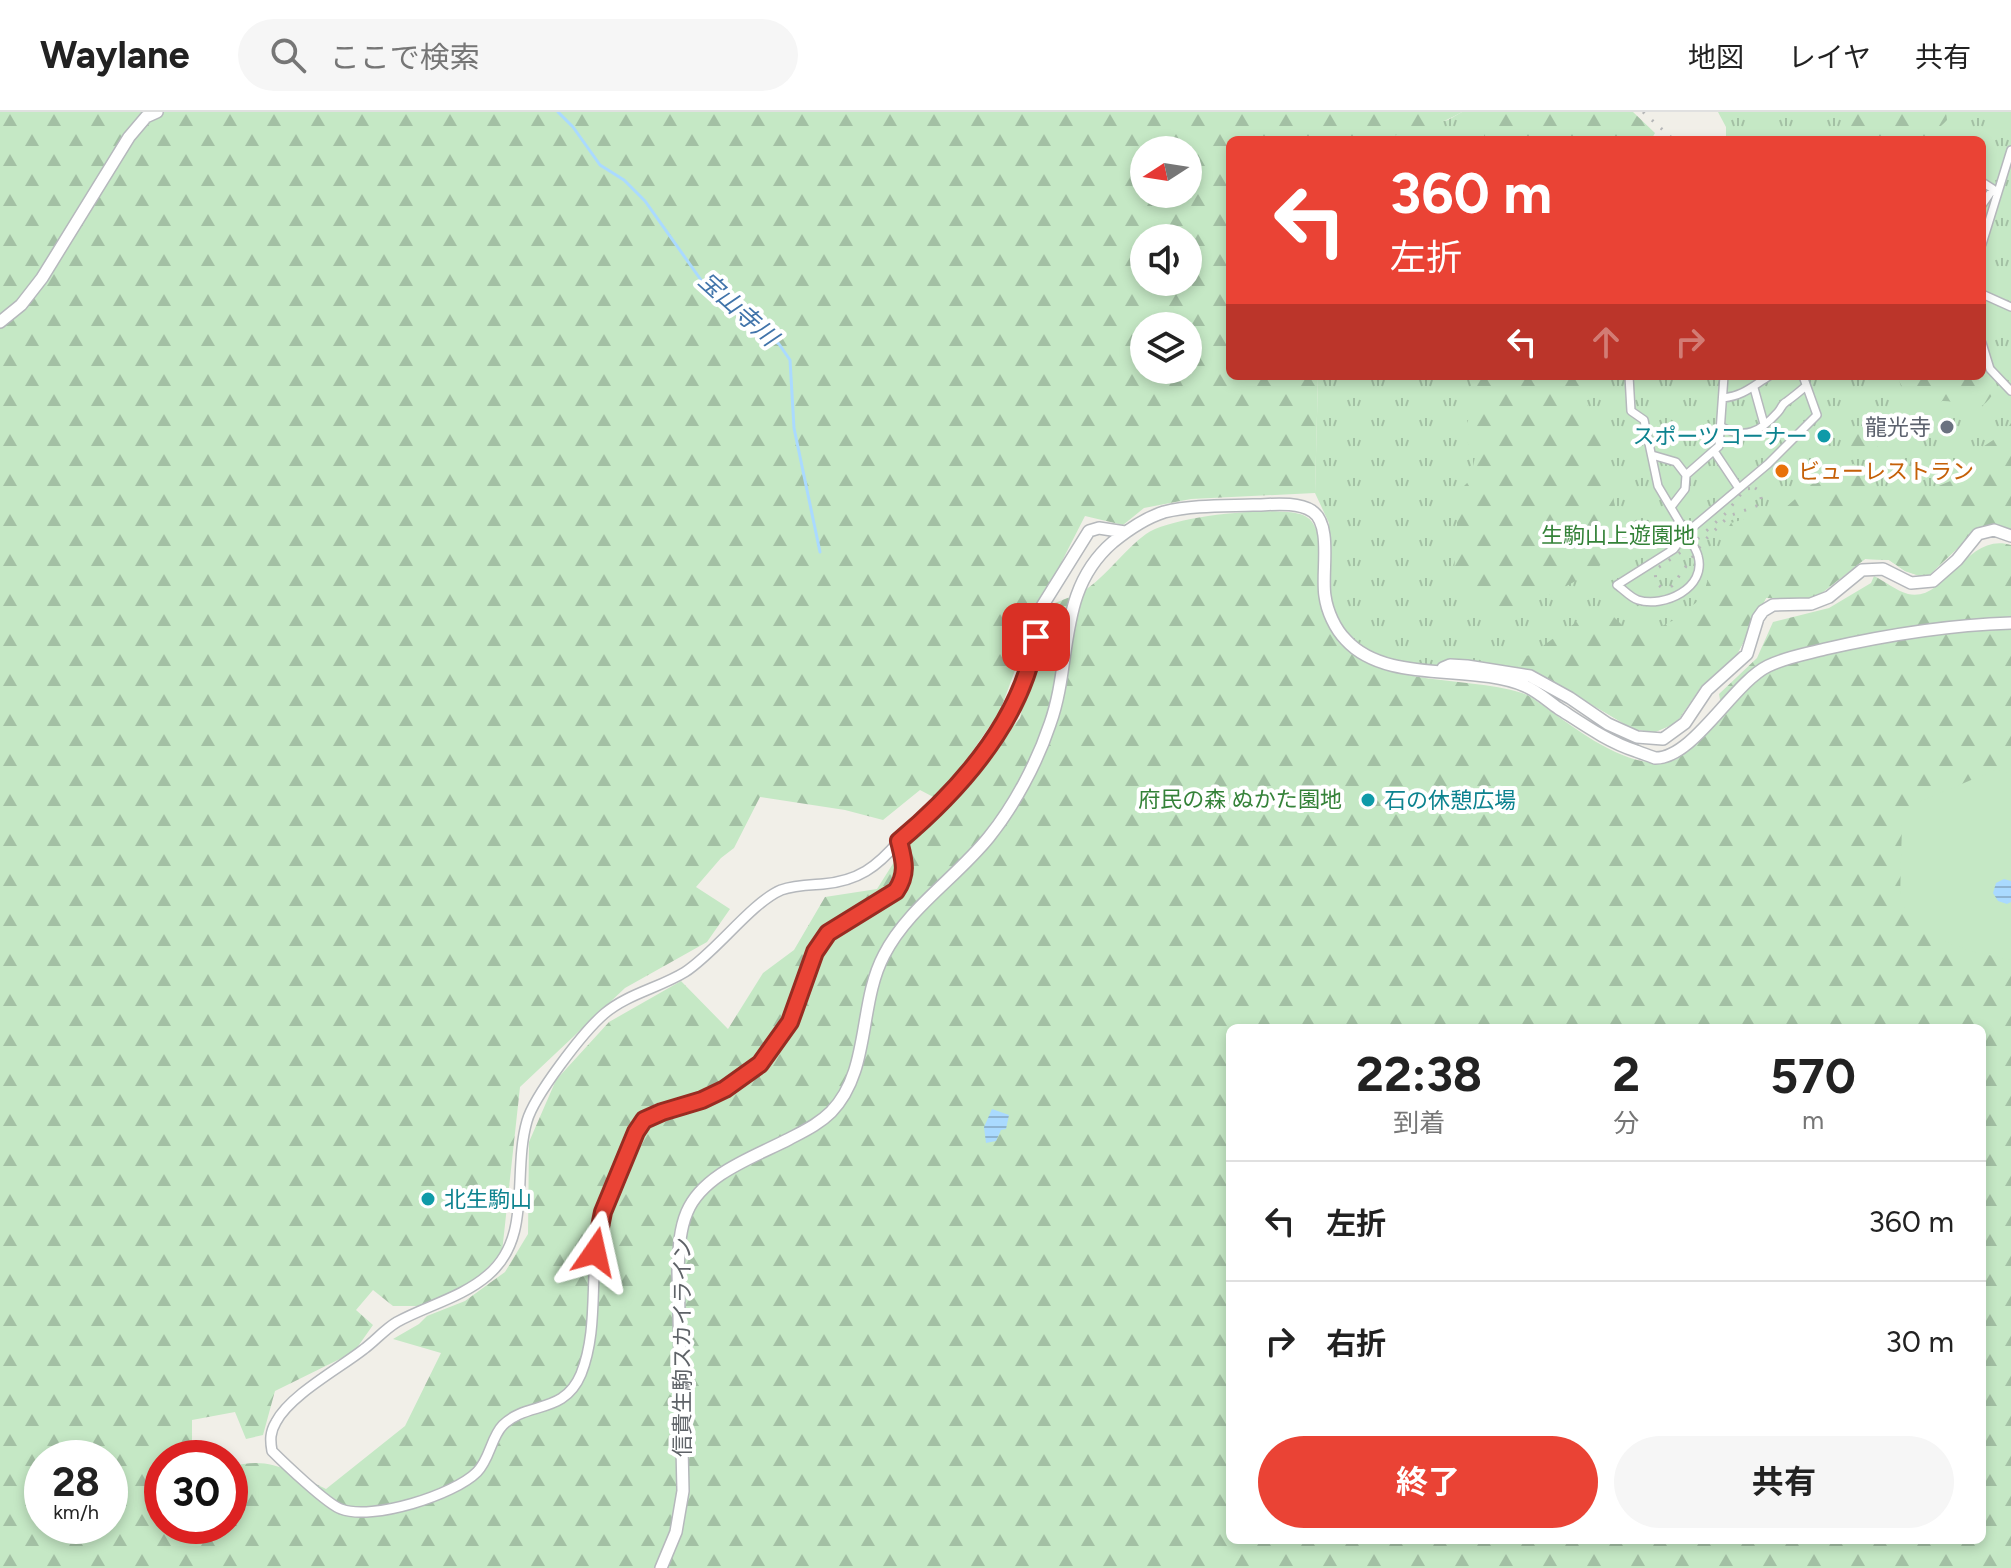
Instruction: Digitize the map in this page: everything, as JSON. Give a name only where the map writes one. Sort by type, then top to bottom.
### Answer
[{"type":"street","points":[[0,322],[21,305],[42,278],[129,137],[146,117],[157,112]]},
{"type":"street","points":[[1986,231],[2011,150]]},
{"type":"street","points":[[1986,185],[1993,189],[1986,200]]},
{"type":"street","points":[[1986,208],[1992,212]]},
{"type":"street","points":[[1986,296],[2011,307]]},
{"type":"street","points":[[1986,356],[1990,369],[2011,391]]},
{"type":"street","points":[[1629,380],[1631,411],[1644,420],[1658,486],[1671,507],[1686,533],[1699,557],[1696,576],[1689,589],[1674,597],[1637,600],[1617,585],[1674,549],[1686,533],[1768,464],[1817,415],[1804,380]]},
{"type":"street","points":[[1686,475],[1719,446],[1724,380]]},
{"type":"street","points":[[1723,398],[1737,397],[1754,388],[1758,380]]},
{"type":"street","points":[[1722,427],[1734,434],[1747,435],[1806,386]]},
{"type":"street","points":[[1754,388],[1764,424]]},
{"type":"street","points":[[1714,451],[1738,487]]},
{"type":"street","points":[[1652,455],[1676,462],[1686,475],[1685,489],[1671,507]]},
{"type":"street","name":"信貴生駒スカイライン","points":[[661,1568],[676,1532],[683,1491],[678,1271],[680,1235],[685,1215],[703,1188],[721,1175],[811,1128],[828,1115],[844,1096],[854,1073],[870,987],[881,959],[897,930],[987,840],[1005,815],[1052,722],[1073,601],[1086,571],[1125,532],[1159,514],[1182,509],[1277,505],[1307,508],[1323,525],[1325,602],[1345,640],[1361,652],[1389,664],[1521,684],[1625,747],[1654,758],[1675,754],[1764,667],[1854,642],[1957,625],[2011,623]]},
{"type":"street","points":[[899,841],[906,868],[903,880],[896,891],[828,933],[815,952],[790,1022],[760,1064],[714,1095],[644,1120],[636,1132],[601,1220],[595,1252],[593,1319],[581,1373],[574,1389],[553,1403],[515,1417],[502,1426],[486,1461],[469,1479],[452,1490],[370,1511],[340,1509],[272,1451],[270,1436],[277,1419],[308,1389],[365,1349],[395,1323],[472,1286],[505,1258],[517,1220],[521,1152],[528,1118],[577,1044],[604,1013],[685,972],[769,897],[782,890],[858,876],[882,861],[899,841],[940,803],[989,746],[1029,669],[1041,608],[1089,531],[1099,528],[1125,532]]},
{"type":"street","points":[[1439,670],[1450,665],[1467,666],[1530,676],[1608,724],[1637,737],[1663,739],[1685,723],[1707,690],[1747,654],[1758,618],[1773,605],[1811,604],[1829,597],[1862,570],[1883,569],[1911,583],[1933,581],[1957,560],[1978,534],[1994,530],[2011,536]]},
{"type":"green space","name":"府民の森 ぬかた園地","points":[[0,112],[1462,112],[1435,124],[1390,136],[1226,136],[1226,380],[1318,380],[1315,493],[1191,499],[1144,508],[1123,525],[1085,516],[1038,608],[1000,711],[939,800],[920,790],[883,820],[845,810],[760,797],[734,848],[696,887],[730,909],[707,942],[625,988],[520,1087],[502,1252],[475,1281],[421,1306],[393,1306],[373,1290],[356,1310],[373,1325],[354,1352],[275,1391],[263,1435],[246,1439],[235,1412],[192,1420],[192,1440],[144,1440],[144,1544],[248,1544],[248,1464],[280,1467],[326,1489],[405,1426],[441,1353],[393,1339],[427,1316],[465,1301],[505,1272],[528,1234],[529,1142],[556,1080],[609,1022],[681,981],[728,1029],[763,973],[794,950],[825,897],[877,889],[906,843],[1020,718],[1039,634],[1050,605],[1088,588],[1146,534],[1177,522],[1222,514],[1267,511],[1300,514],[1315,526],[1318,536],[1318,591],[1324,614],[1336,635],[1354,653],[1398,673],[1522,693],[1612,750],[1645,762],[1661,763],[1677,759],[1723,717],[1719,694],[1757,658],[1773,622],[1829,608],[1871,583],[1874,576],[1904,593],[1921,594],[1934,588],[1981,548],[1995,543],[2011,545],[2011,1568],[0,1568]]},
{"type":"green space","points":[[1462,112],[1498,112],[1521,136],[1378,136],[1448,120]]},
{"type":"green space","points":[[1486,112],[1633,112],[1655,133],[1653,136],[1484,136]]},
{"type":"green space","name":"生駒山上遊園地","points":[[1718,112],[2011,112],[2011,530],[1998,525],[1980,527],[1926,578],[1905,571],[1889,560],[1865,559],[1814,599],[1766,598],[1733,662],[1702,685],[1676,723],[1655,732],[1633,729],[1547,678],[1516,667],[1416,665],[1367,651],[1352,640],[1341,625],[1327,589],[1329,523],[1315,493],[1318,380],[1986,380],[1986,136],[1726,136],[1726,127]]},
{"type":"green space","points":[[1853,112],[1946,112],[1947,120],[1927,136],[1842,136]]},
{"type":"green space","points":[[1986,375],[1995,391],[1988,401],[1976,408],[1942,401],[1931,412],[1931,417],[1922,421],[1898,380],[1986,380]]},
{"type":"green space","points":[[1473,380],[1582,380],[1586,401],[1608,442],[1606,450],[1615,508],[1616,551],[1590,572],[1557,591],[1491,619],[1454,574],[1459,491],[1470,480],[1475,457],[1466,439]]},
{"type":"green space","points":[[1906,419],[1909,428],[1890,447],[1875,446],[1865,459],[1856,459],[1845,446],[1862,427],[1877,428]]},
{"type":"green space","points":[[2011,423],[2011,530],[1998,525],[1980,527],[1926,578],[1905,571],[1889,560],[1865,559],[1814,599],[1766,598],[1733,662],[1702,685],[1676,723],[1655,732],[1633,729],[1547,678],[1504,661],[1530,655],[1595,609],[1613,616],[1625,628],[1652,631],[1674,620],[1702,598],[1709,576],[1726,554],[1723,536],[1731,523],[1762,514],[1770,505],[1785,508],[1829,469],[1854,464],[1872,493],[1898,495],[1934,488],[1969,472],[1978,450],[2004,433]]},
{"type":"green space","points":[[1995,770],[2011,773],[2011,960],[1943,941],[1907,912],[1900,899],[1902,824],[1921,801]]},
{"type":"water","points":[[2004,879],[2011,881],[2011,902],[2007,904],[1998,901],[1993,893],[1996,883]]},
{"type":"water","points":[[992,1109],[1009,1115],[1006,1129],[1001,1130],[996,1141],[986,1143],[984,1127]]},
{"type":"waterway","name":"宝山寺川","points":[[558,112],[573,127],[600,165],[624,180],[645,201],[711,291],[779,344],[790,360],[794,428],[820,552]]},
{"type":"railway","points":[[1643,112],[1670,136]]},
{"type":"railway","points":[[1755,488],[1760,491],[1762,504],[1729,516],[1704,541],[1672,586],[1661,587],[1656,583],[1655,570],[1691,545],[1726,513],[1745,489],[1755,488]]},
{"type":"place","name":"龍光寺","points":[[1947,427]]},
{"type":"place","name":"スポーツコーナー","points":[[1824,436]]},
{"type":"place","name":"ビューレストラン","points":[[1782,471]]},
{"type":"place","name":"石の休憩広場","points":[[1368,800]]},
{"type":"place","name":"北生駒山","points":[[428,1199]]},
{"type":"route","points":[[595,1252],[603,1212],[636,1132],[644,1120],[725,1089],[760,1064],[790,1022],[815,952],[828,933],[896,891],[906,868],[899,841],[935,809],[989,746],[1026,679],[1036,637]]}]
